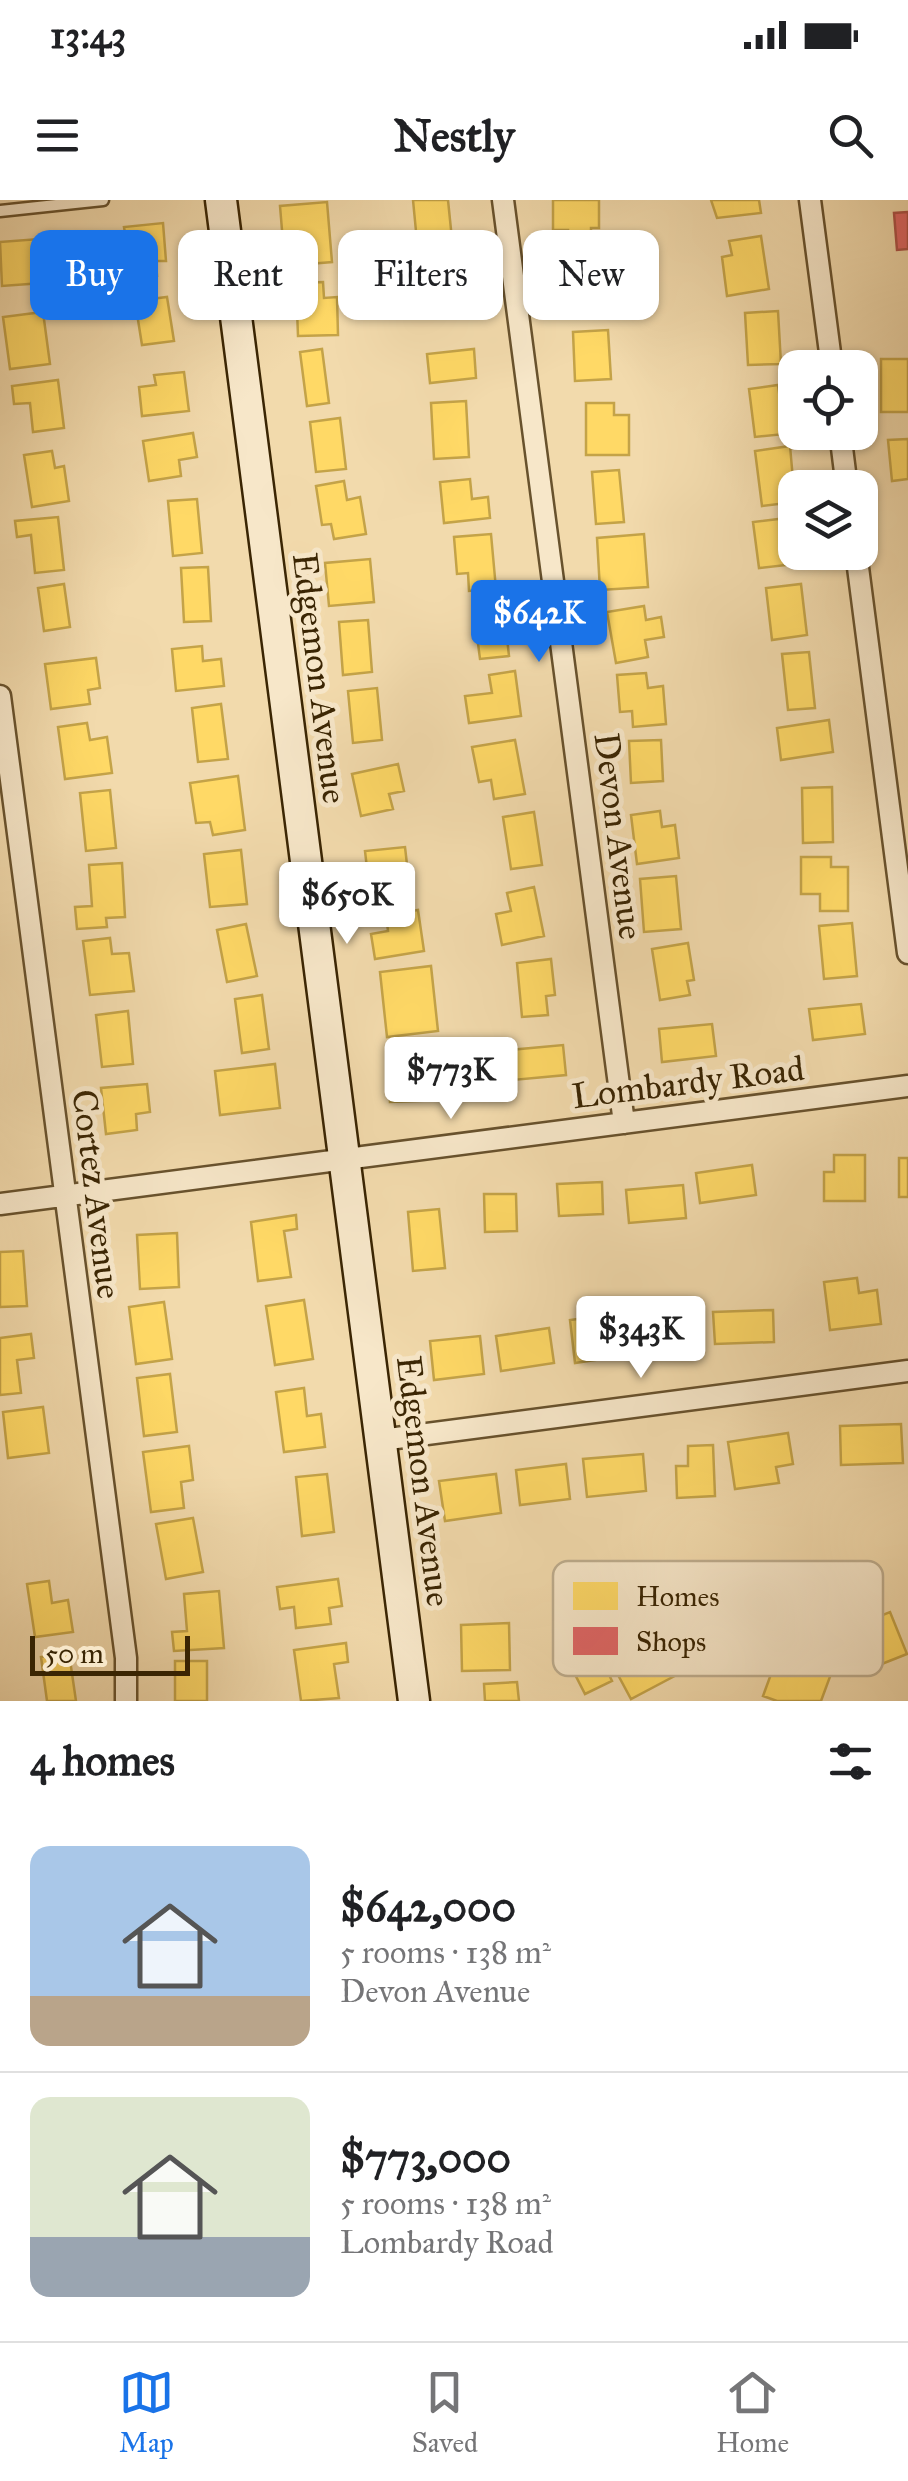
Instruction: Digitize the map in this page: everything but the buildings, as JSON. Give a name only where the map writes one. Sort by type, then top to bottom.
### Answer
[{"type":"street","name":"Edgemon Avenue","points":[[221,200],[414,1701]]},
{"type":"street","name":"Devon Avenue","points":[[504,200],[624,1123]]},
{"type":"street","points":[[810,200],[830,350]]},
{"type":"street","points":[[858,570],[908,953]]},
{"type":"street","name":"Cortez Avenue","points":[[0,696],[126,1658],[126,1701]]},
{"type":"street","name":"Lombardy Road","points":[[0,1204],[908,1086]]},
{"type":"street","points":[[381,1440],[908,1371]]},
{"type":"lane","points":[[0,211],[103,200]]}]
